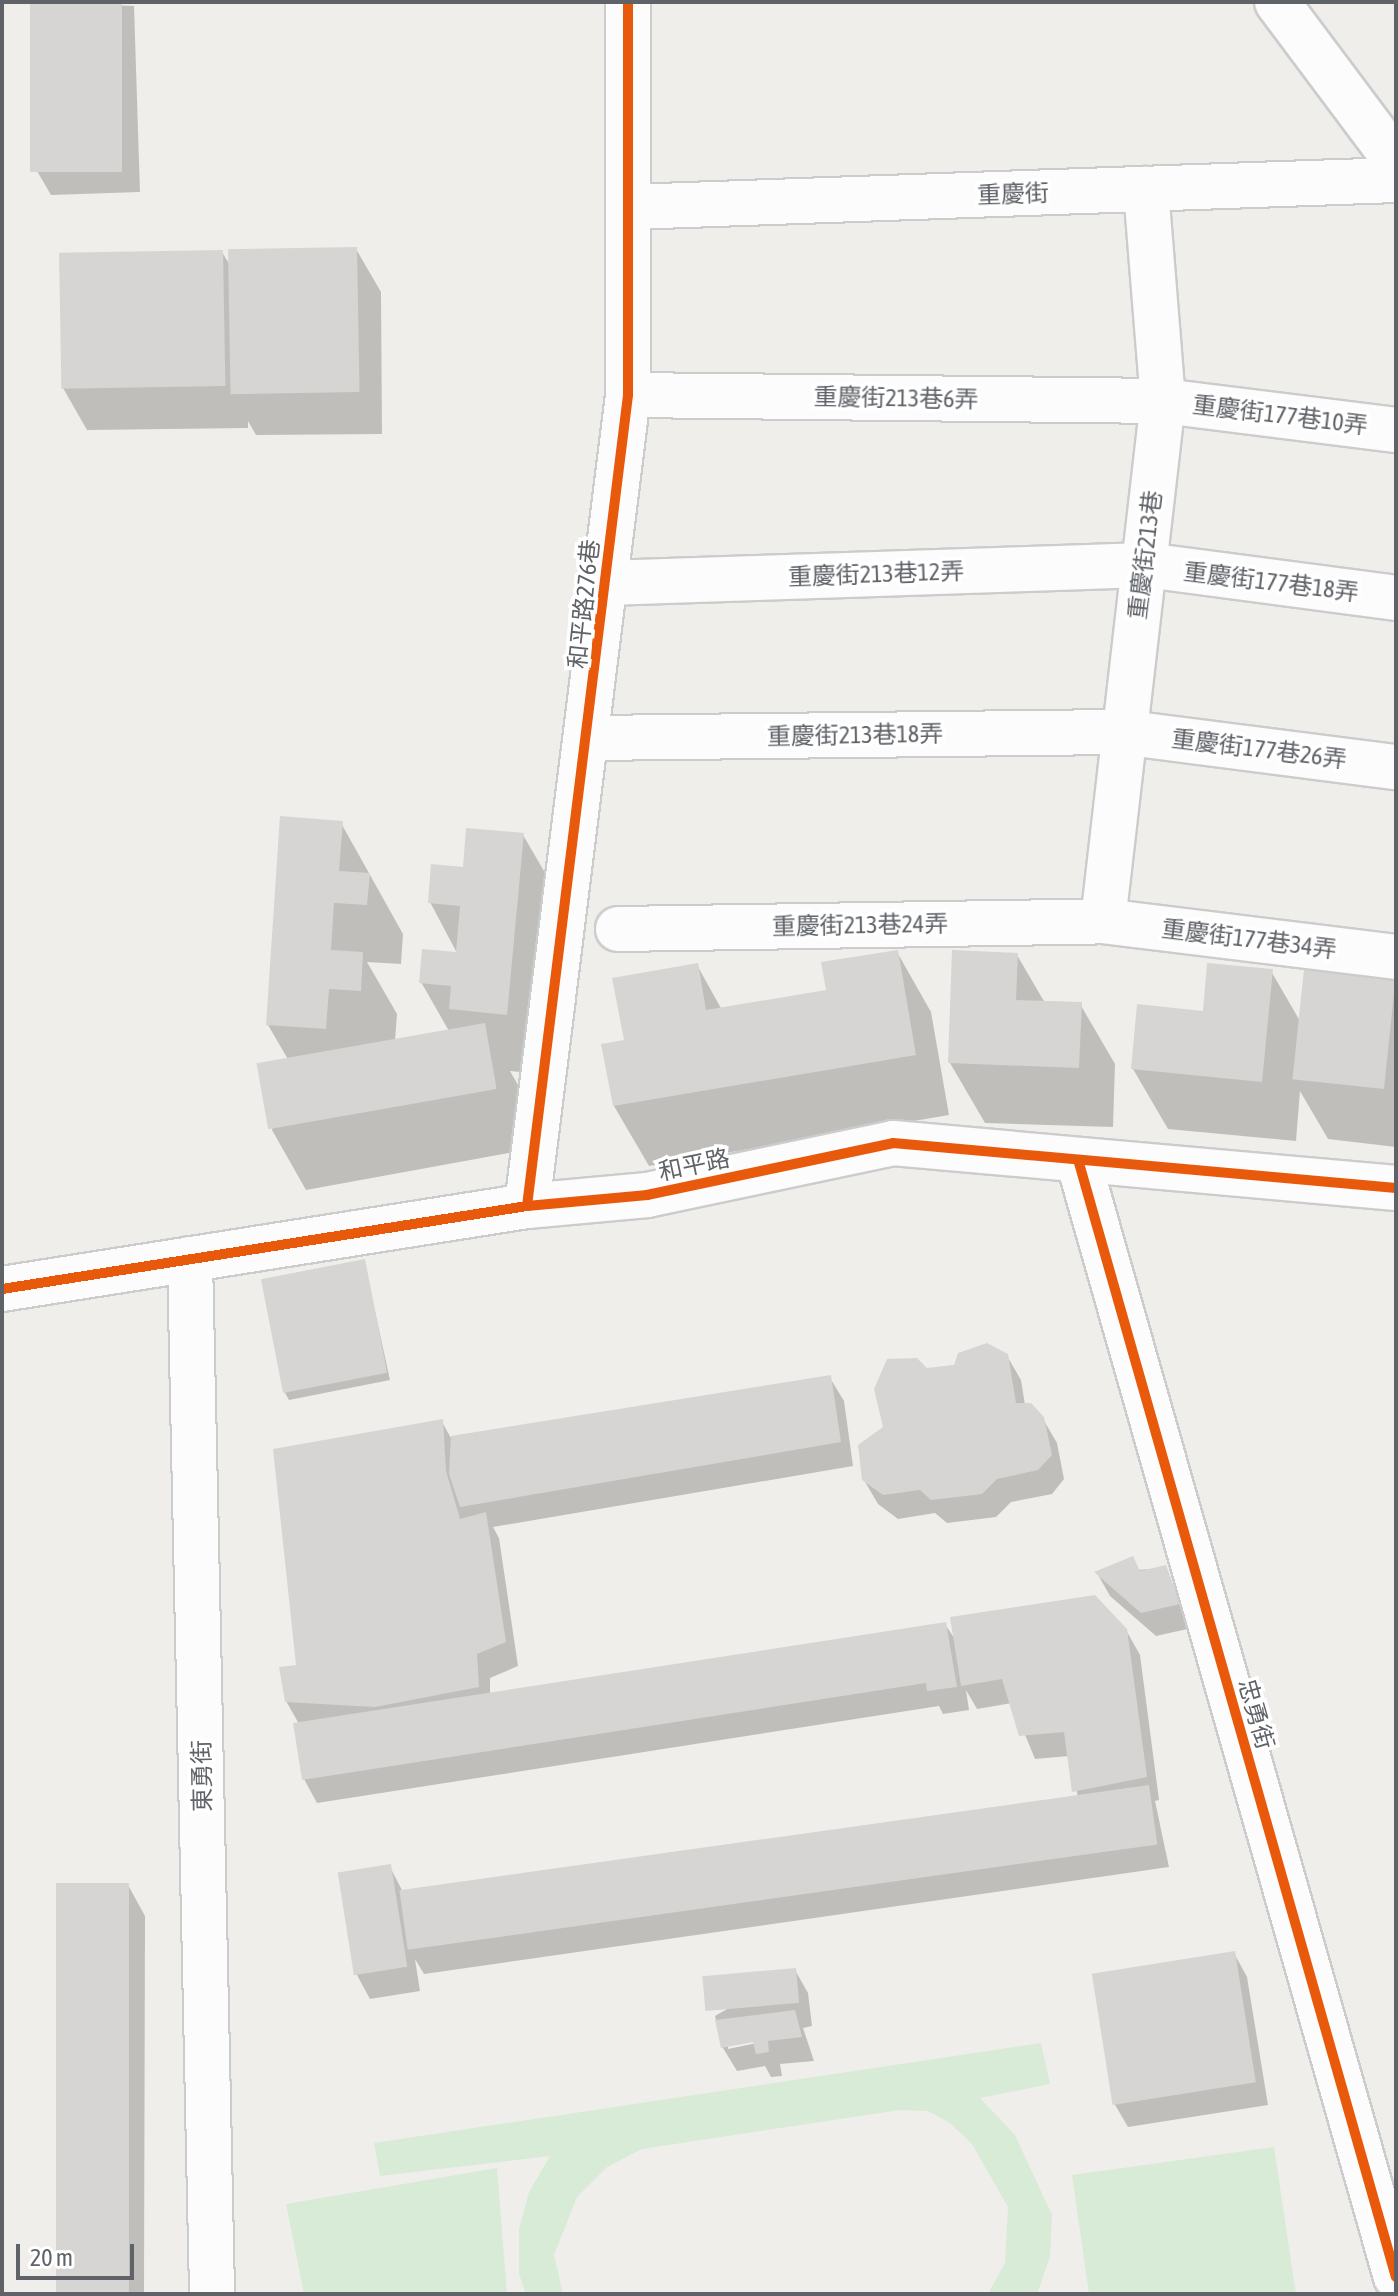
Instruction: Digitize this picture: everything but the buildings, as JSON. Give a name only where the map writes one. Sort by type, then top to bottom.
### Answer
[{"type":"street","name":"和平路276巷","points":[[527,1206],[589,738],[628,395],[628,2]]},
{"type":"street","points":[[1277,2],[1396,161]]},
{"type":"street","name":"重慶街","points":[[630,207],[1396,180]]},
{"type":"street","name":"重慶街213巷","points":[[1103,921],[1121,732],[1146,565],[1163,401],[1146,189]]},
{"type":"street","name":"重慶街213巷6弄","points":[[628,395],[1163,401]]},
{"type":"street","name":"重慶街177巷10弄","points":[[1163,401],[1396,430]]},
{"type":"street","name":"重慶街213巷12弄","points":[[606,583],[1146,565]]},
{"type":"street","name":"重慶街177巷18弄","points":[[1146,565],[1396,598]]},
{"type":"street","name":"重慶街213巷18弄","points":[[589,738],[1121,732]]},
{"type":"street","name":"重慶街177巷26弄","points":[[1121,732],[1396,767]]},
{"type":"street","name":"重慶街213巷24弄","points":[[618,929],[1103,921]]},
{"type":"street","name":"重慶街177巷34弄","points":[[1103,921],[1396,957]]},
{"type":"street","name":"和平路","points":[[2,1289],[527,1206],[647,1195],[893,1143],[1079,1163],[1396,1188]]},
{"type":"street","name":"忠勇街","points":[[1079,1163],[1396,2277]]},
{"type":"street","name":"東勇街","points":[[190,1259],[212,2294]]},
{"type":"green space","points":[[1041,2043],[1050,2084],[980,2098],[1015,2135],[1052,2215],[1050,2257],[1037,2294],[988,2294],[1005,2263],[1008,2207],[972,2144],[950,2123],[928,2111],[900,2110],[642,2149],[607,2167],[577,2197],[554,2255],[563,2294],[526,2294],[519,2274],[519,2229],[529,2192],[550,2156],[380,2176],[374,2143]]},
{"type":"green space","points":[[1274,2147],[1296,2294],[1089,2294],[1072,2175]]},
{"type":"green space","points":[[497,2168],[507,2294],[304,2294],[286,2204]]},
{"type":"cycle path","points":[[527,1206],[628,395],[628,2]]},
{"type":"cycle path","points":[[2,1289],[527,1206],[647,1195],[893,1143],[1396,1188]]},
{"type":"cycle path","points":[[1079,1163],[1396,2277]]}]
